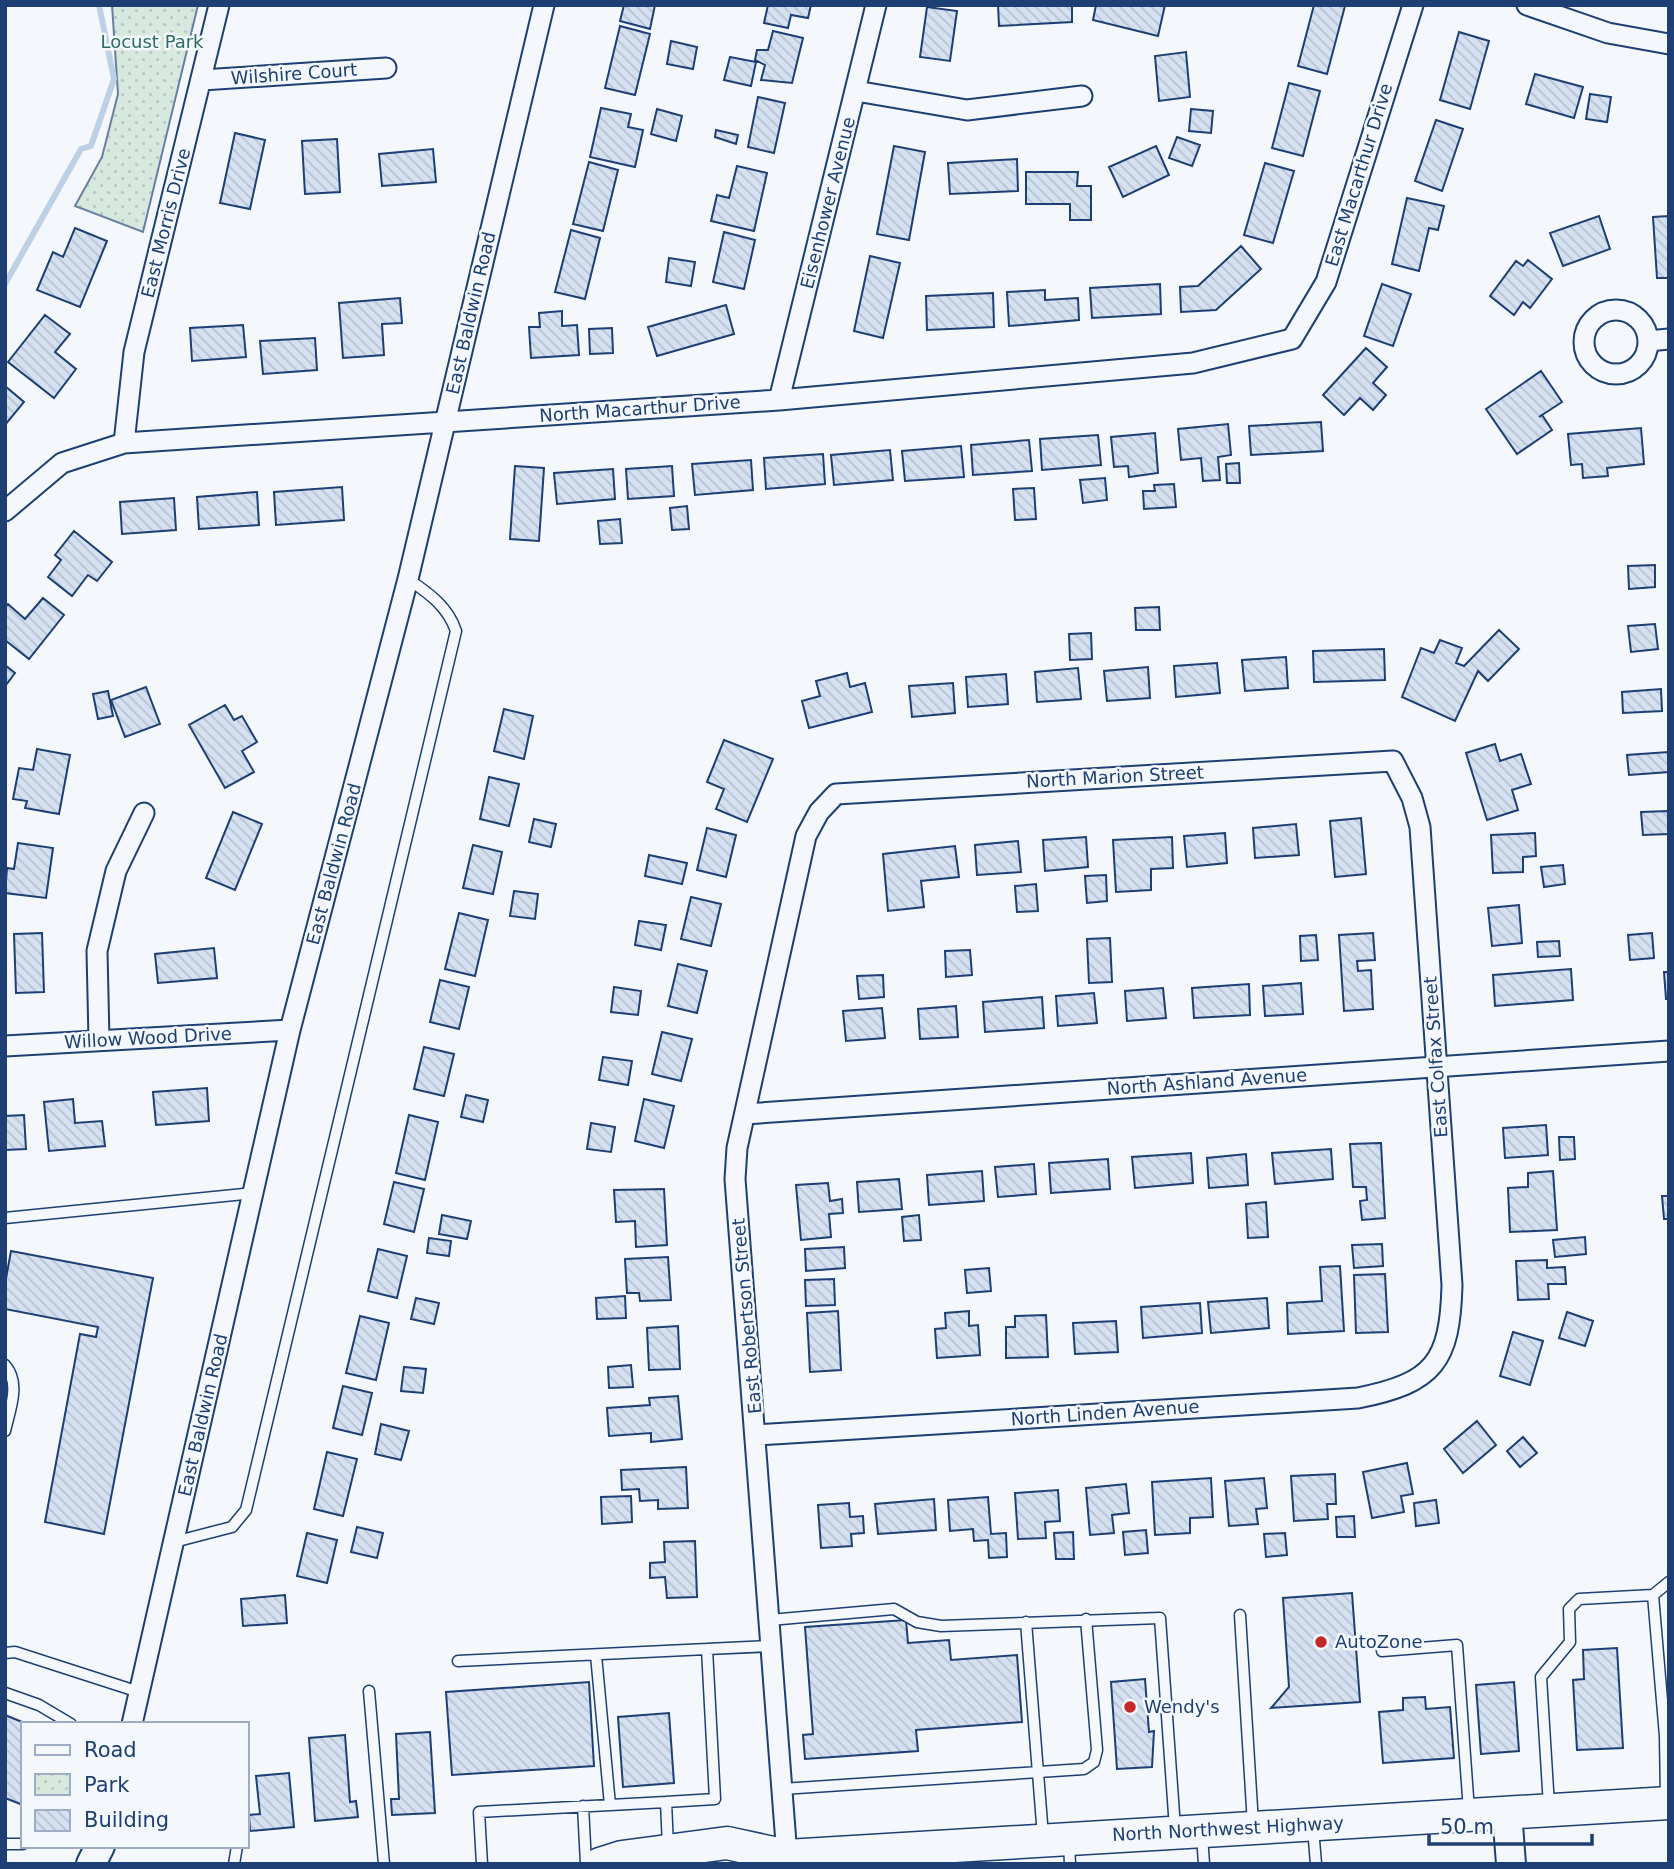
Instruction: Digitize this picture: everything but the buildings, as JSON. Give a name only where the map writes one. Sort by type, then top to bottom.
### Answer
[{"type":"main road","name":"North Northwest Highway","points":[[600,1864],[727,1843],[775,1860],[907,1856],[971,1850],[1061,1848],[1188,1832],[1667,1803]]},
{"type":"street","name":"East Morris Drive","points":[[124,443],[134,352],[219,5]]},
{"type":"street","name":"East Baldwin Road","points":[[132,1722],[290,1030],[408,579],[544,5]]},
{"type":"street","name":"Eisenhower Avenue","points":[[779,400],[876,5]]},
{"type":"street","name":"East Macarthur Drive","points":[[1292,339],[1326,282],[1413,5]]},
{"type":"street","points":[[1527,5],[1620,37],[1669,44]]},
{"type":"street","name":"Wilshire Court","points":[[202,80],[386,68]]},
{"type":"street","points":[[856,91],[967,110],[1082,96]]},
{"type":"street","name":"North Macarthur Drive","points":[[5,511],[62,463],[124,443],[779,400],[1193,363],[1292,339]]},
{"type":"street","points":[[1648,341],[1669,339]]},
{"type":"street","name":"North Marion Street","points":[[836,794],[1393,761]]},
{"type":"street","name":"East Colfax Street","points":[[1393,761],[1412,798],[1420,827],[1452,1285],[1451,1323],[1441,1357]]},
{"type":"street","name":"East Robertson Street","points":[[775,1860],[782,1789],[735,1179],[737,1148],[806,836],[819,812],[836,794]]},
{"type":"street","points":[[99,1040],[97,951],[116,871],[144,813]]},
{"type":"street","name":"Willow Wood Drive","points":[[5,1046],[290,1030]]},
{"type":"street","name":"North Ashland Avenue","points":[[745,1114],[1669,1051]]},
{"type":"street","name":"North Linden Avenue","points":[[756,1435],[1358,1398],[1401,1388],[1418,1380],[1441,1357]]},
{"type":"street","points":[[1507,1812],[1511,1864]]},
{"type":"street","points":[[91,1864],[99,1848]]},
{"type":"lane","points":[[174,1542],[232,1527],[246,1510],[250,1496],[456,631],[451,616],[434,597],[408,579]]},
{"type":"lane","points":[[5,1218],[254,1193]]},
{"type":"lane","points":[[5,1365],[13,1374],[14,1390],[5,1431]]},
{"type":"lane","points":[[1550,1810],[1541,1677],[1570,1642],[1569,1609],[1579,1599],[1653,1595],[1669,1581]]},
{"type":"lane","points":[[1653,1595],[1667,1736],[1667,1803]]},
{"type":"lane","points":[[770,1620],[894,1609],[917,1622],[941,1626],[1160,1618],[1188,1832],[1204,1864]]},
{"type":"lane","points":[[1240,1615],[1253,1828]]},
{"type":"lane","points":[[782,1789],[1084,1769],[1094,1762],[1097,1749],[1086,1619]]},
{"type":"lane","points":[[1026,1622],[1038,1774],[1061,1848]]},
{"type":"lane","points":[[1382,1651],[1457,1645],[1469,1815]]},
{"type":"lane","points":[[458,1661],[772,1646]]},
{"type":"lane","points":[[482,1864],[480,1812],[715,1799],[707,1649]]},
{"type":"lane","points":[[5,1653],[15,1652],[139,1692]]},
{"type":"lane","points":[[596,1655],[610,1805]]},
{"type":"lane","points":[[369,1691],[384,1864]]},
{"type":"lane","points":[[5,1693],[67,1722]]},
{"type":"lane","points":[[666,1802],[669,1851]]},
{"type":"lane","points":[[583,1806],[586,1864]]},
{"type":"lane","points":[[1313,1824],[1316,1864]]},
{"type":"green space","name":"Locust Park","points":[[112,5],[198,5],[143,232],[75,206],[102,157],[118,94]]},
{"type":"waterway","points":[[5,284],[81,149],[91,146],[114,79],[99,5]]},
{"type":"place","name":"AutoZone","points":[[1321,1642]]},
{"type":"place","name":"Wendy's","points":[[1130,1707]]}]
